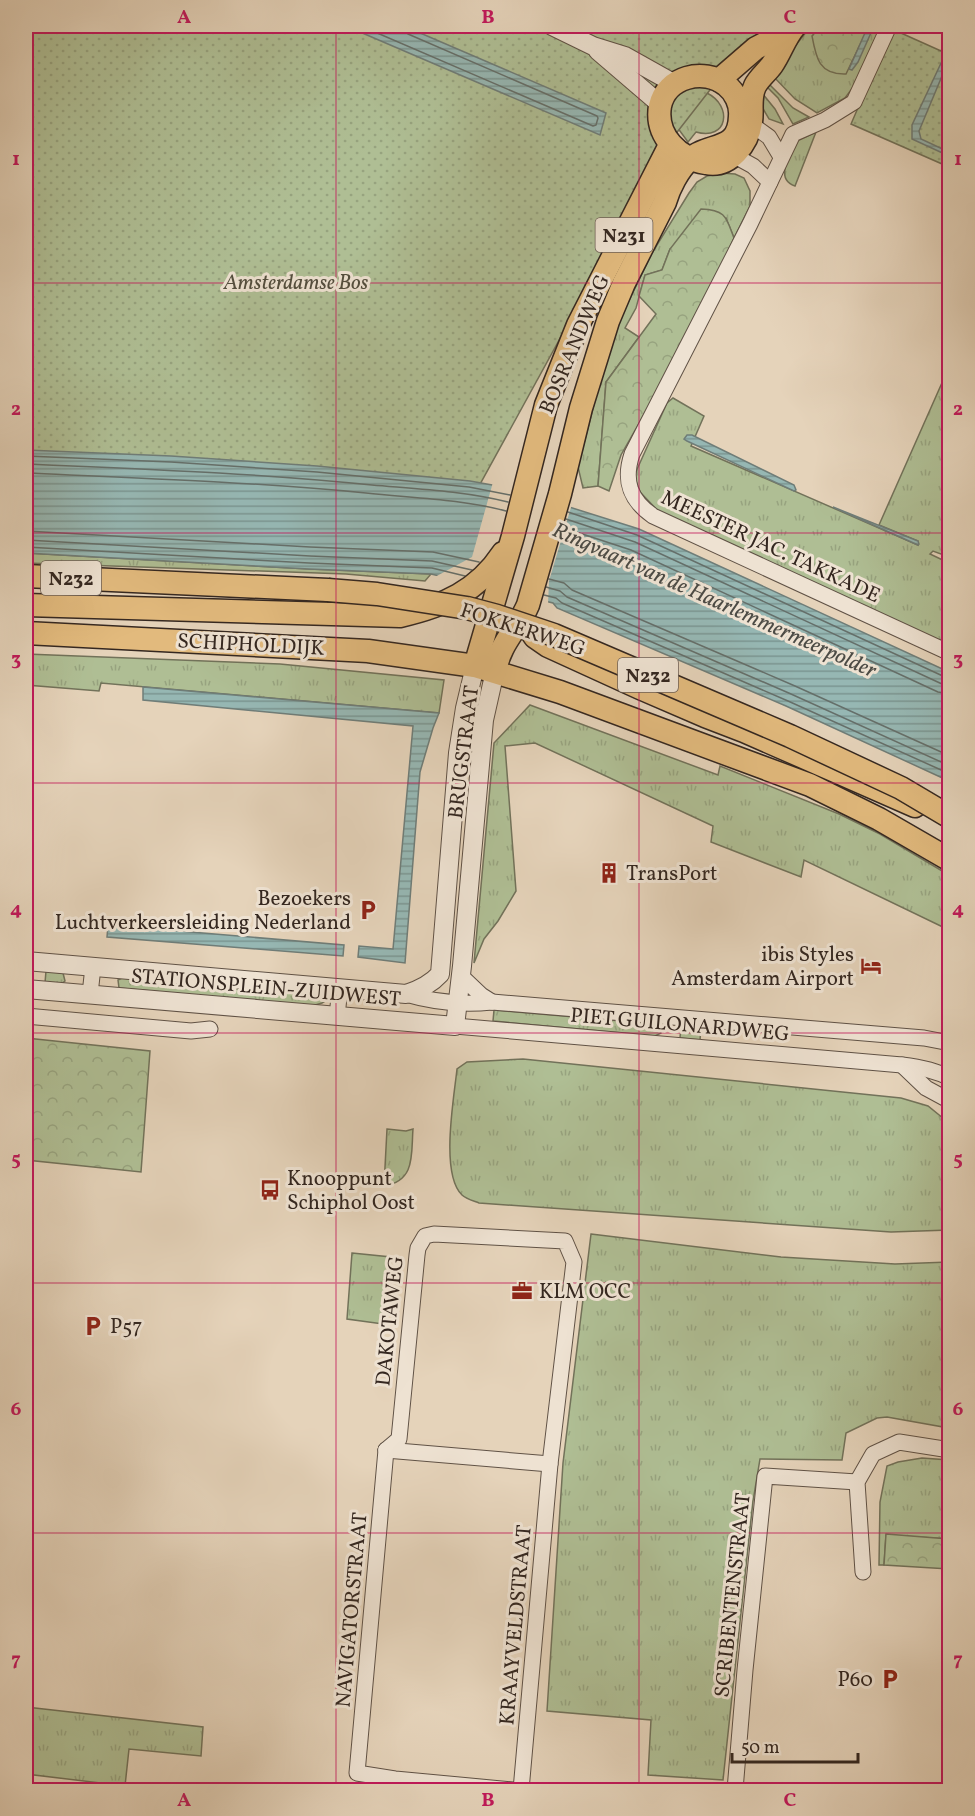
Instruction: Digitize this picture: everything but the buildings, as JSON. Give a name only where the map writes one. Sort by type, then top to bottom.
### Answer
[{"type":"main road","points":[[719,80],[756,48],[793,28]]},
{"type":"main road","points":[[748,115],[741,111],[730,89],[719,80],[697,75],[675,84],[666,94],[661,105],[661,126],[670,145],[697,161],[719,163],[734,155],[746,139],[748,115],[755,86],[773,64],[793,28]]},
{"type":"main road","points":[[697,161],[698,153],[726,145],[736,135],[748,115]]},
{"type":"main road","name":"BOSRANDWEG","points":[[526,485],[546,405],[578,325],[670,145]]},
{"type":"main road","name":"BOSRANDWEG","points":[[560,494],[581,408],[608,321],[668,191],[697,161]]},
{"type":"main road","name":"BRUGSTRAAT","points":[[490,663],[496,596],[526,485]]},
{"type":"main road","name":"BRUGSTRAAT","points":[[490,663],[526,609],[560,494]]},
{"type":"main road","name":"N232","points":[[26,605],[400,616],[430,609],[470,588],[487,575],[513,536]]},
{"type":"main road","name":"FOKKERWEG","points":[[26,576],[377,594],[445,604],[497,616],[543,631],[790,736],[901,788],[950,819]]},
{"type":"main road","name":"N232","points":[[526,609],[525,622],[531,632],[548,646],[705,716],[950,819]]},
{"type":"main road","name":"SCHIPHOLDIJK","points":[[26,633],[368,651],[490,663]]},
{"type":"main road","name":"N232","points":[[490,663],[525,644],[548,646]]},
{"type":"main road","name":"N232","points":[[490,663],[810,785],[879,819],[950,860]]},
{"type":"street","points":[[552,26],[593,46],[625,56],[675,84]]},
{"type":"street","points":[[782,157],[793,134],[825,120],[854,102],[889,26]]},
{"type":"street","points":[[593,46],[661,105]]},
{"type":"street","points":[[748,115],[769,137],[782,157]]},
{"type":"street","points":[[734,155],[753,166],[770,182]]},
{"type":"street","name":"MEESTER JAC. TAKKADE","points":[[782,157],[632,454],[627,477],[630,490],[638,504],[646,511],[669,524],[950,653]]},
{"type":"street","name":"BRUGSTRAAT","points":[[446,1025],[439,1000],[458,753],[465,708],[490,663]]},
{"type":"street","name":"BRUGSTRAAT","points":[[446,1025],[458,1001],[490,663]]},
{"type":"street","name":"STATIONSPLEIN-ZUIDWEST","points":[[26,961],[406,994],[422,999],[458,1001]]},
{"type":"street","points":[[90,994],[93,967]]},
{"type":"street","name":"STATIONSPLEIN-ZUIDWEST","points":[[406,994],[424,987],[441,974]]},
{"type":"street","points":[[461,976],[492,1002]]},
{"type":"street","points":[[337,1016],[340,988]]},
{"type":"street","name":"STATIONSPLEIN-ZUIDWEST","points":[[26,989],[446,1025]]},
{"type":"street","name":"PIET GUILONARDWEG","points":[[458,1001],[924,1038],[950,1043]]},
{"type":"street","points":[[26,1016],[191,1031],[210,1029]]},
{"type":"street","name":"PIET GUILONARDWEG","points":[[446,1025],[902,1065],[922,1068],[950,1078]]},
{"type":"street","points":[[902,1065],[926,1088],[950,1101]]},
{"type":"street","name":"DAKOTAWEG","points":[[386,1450],[399,1439],[417,1255],[425,1236],[434,1234],[565,1241],[574,1262],[550,1464]]},
{"type":"street","points":[[863,1572],[857,1482],[873,1454],[899,1442],[950,1450]]},
{"type":"street","points":[[386,1450],[550,1464]]},
{"type":"street","name":"NAVIGATORSTRAAT","points":[[386,1450],[357,1773],[513,1791]]},
{"type":"street","name":"KRAAYVELDSTRAAT","points":[[521,1791],[550,1464]]},
{"type":"street","name":"SCRIBENTENSTRAAT","points":[[735,1791],[765,1476],[857,1482]]},
{"type":"green space","name":"Amsterdamse Bos","points":[[26,26],[768,26],[727,68],[664,149],[445,548],[26,523]]},
{"type":"green space","points":[[811,26],[821,26],[849,69],[852,69],[874,26],[882,26],[854,86],[845,98],[817,113],[795,99],[772,75]]},
{"type":"green space","points":[[821,26],[869,26],[846,74],[830,72],[820,64],[812,36]]},
{"type":"green space","points":[[892,29],[941,51],[949,32],[949,167],[851,124]]},
{"type":"green space","points":[[766,81],[793,108],[809,117],[793,124],[778,98],[764,84]]},
{"type":"green space","points":[[707,93],[721,106],[723,121],[715,132],[696,132],[688,142],[677,127]]},
{"type":"green space","points":[[762,93],[783,124],[769,119],[762,107]]},
{"type":"green space","points":[[816,132],[795,186],[785,178],[788,160],[797,141]]},
{"type":"green space","points":[[721,173],[735,174],[744,178],[750,191],[750,206],[734,238],[726,218],[670,249],[662,270],[645,275],[636,308],[625,328],[639,337],[606,382],[598,486],[583,488],[578,467],[603,369],[624,311],[652,253],[689,193],[697,182],[707,176]]},
{"type":"green space","points":[[701,209],[716,211],[724,216],[734,238],[696,323],[621,455],[609,491],[598,486],[606,382],[656,314],[639,296],[645,275],[662,270],[670,249]]},
{"type":"green space","points":[[945,376],[949,378],[949,557],[933,551],[930,554],[949,563],[949,645],[662,515],[640,492],[634,476],[667,403],[673,398],[704,416],[691,446],[918,545],[918,541],[879,525]]},
{"type":"green space","points":[[26,553],[431,574],[425,581],[346,574],[26,563]]},
{"type":"green space","points":[[26,654],[280,664],[444,680],[439,713],[101,683],[99,691],[26,685]]},
{"type":"green space","points":[[530,705],[718,775],[720,766],[839,814],[880,834],[949,875],[949,930],[804,860],[801,877],[711,842],[713,826],[535,743],[505,746],[516,891],[484,939],[474,963],[494,743]]},
{"type":"green space","points":[[46,971],[63,973],[65,981],[61,984],[45,983]]},
{"type":"green space","points":[[122,978],[329,996],[330,998],[312,1006],[119,988],[118,980]]},
{"type":"green space","points":[[494,1010],[656,1024],[661,1027],[661,1033],[655,1036],[493,1021]]},
{"type":"green space","points":[[681,1026],[701,1028],[700,1040],[680,1038]]},
{"type":"green space","points":[[26,1038],[150,1051],[141,1172],[26,1160]]},
{"type":"green space","points":[[523,1059],[901,1098],[928,1106],[949,1123],[949,1230],[891,1232],[479,1203],[470,1200],[462,1195],[455,1185],[450,1154],[451,1116],[457,1069],[467,1062]]},
{"type":"green space","points":[[387,1129],[406,1131],[413,1129],[410,1165],[407,1172],[394,1183],[384,1186]]},
{"type":"green space","points":[[591,1234],[781,1257],[895,1264],[949,1262],[949,1428],[887,1417],[877,1418],[846,1433],[842,1460],[760,1459],[753,1501],[723,1780],[648,1775],[651,1720],[547,1711],[563,1463]]},
{"type":"green space","points":[[352,1253],[391,1257],[386,1320],[383,1324],[347,1319]]},
{"type":"green space","points":[[922,1458],[949,1460],[949,1539],[886,1535],[884,1565],[879,1565],[880,1502],[887,1466]]},
{"type":"green space","points":[[886,1534],[949,1539],[949,1569],[884,1565]]},
{"type":"green space","points":[[26,1707],[203,1727],[201,1756],[129,1749],[125,1786],[26,1774]]},
{"type":"water","points":[[346,26],[404,26],[606,113],[600,135]]},
{"type":"water","points":[[868,26],[874,26],[858,62],[852,70],[849,69]]},
{"type":"water","points":[[942,61],[947,64],[919,131],[921,139],[949,152],[949,156],[912,139],[912,125]]},
{"type":"water","points":[[687,435],[692,435],[794,485],[796,490],[687,441],[684,439]]},
{"type":"water","name":"Ringvaart van de Haarlemmermeerpolder","points":[[26,450],[171,456],[317,466],[470,481],[509,488],[639,529],[949,672],[949,781],[786,706],[557,608],[553,603],[431,574],[26,553]]},
{"type":"water","points":[[833,507],[918,541],[919,544],[918,545]]},
{"type":"water","points":[[143,687],[439,713],[420,772],[405,963],[358,957],[359,946],[393,949],[413,726],[143,700]]},
{"type":"water","points":[[108,925],[344,945],[343,956],[107,937]]},
{"type":"pier","points":[[493,482],[572,504],[549,581],[548,605],[433,578],[472,557]]},
{"type":"place","name":"TransPort","points":[[609,873]]},
{"type":"place","name":"Bezoekers Luchtverkeersleiding Nederland","points":[[368,910]]},
{"type":"place","name":"ibis Styles Amsterdam Airport","points":[[871,966]]},
{"type":"place","name":"Knooppunt Schiphol Oost","points":[[270,1190]]},
{"type":"place","name":"KLM OCC","points":[[522,1291]]},
{"type":"place","name":"P57","points":[[93,1326]]},
{"type":"place","name":"P60","points":[[890,1679]]}]
